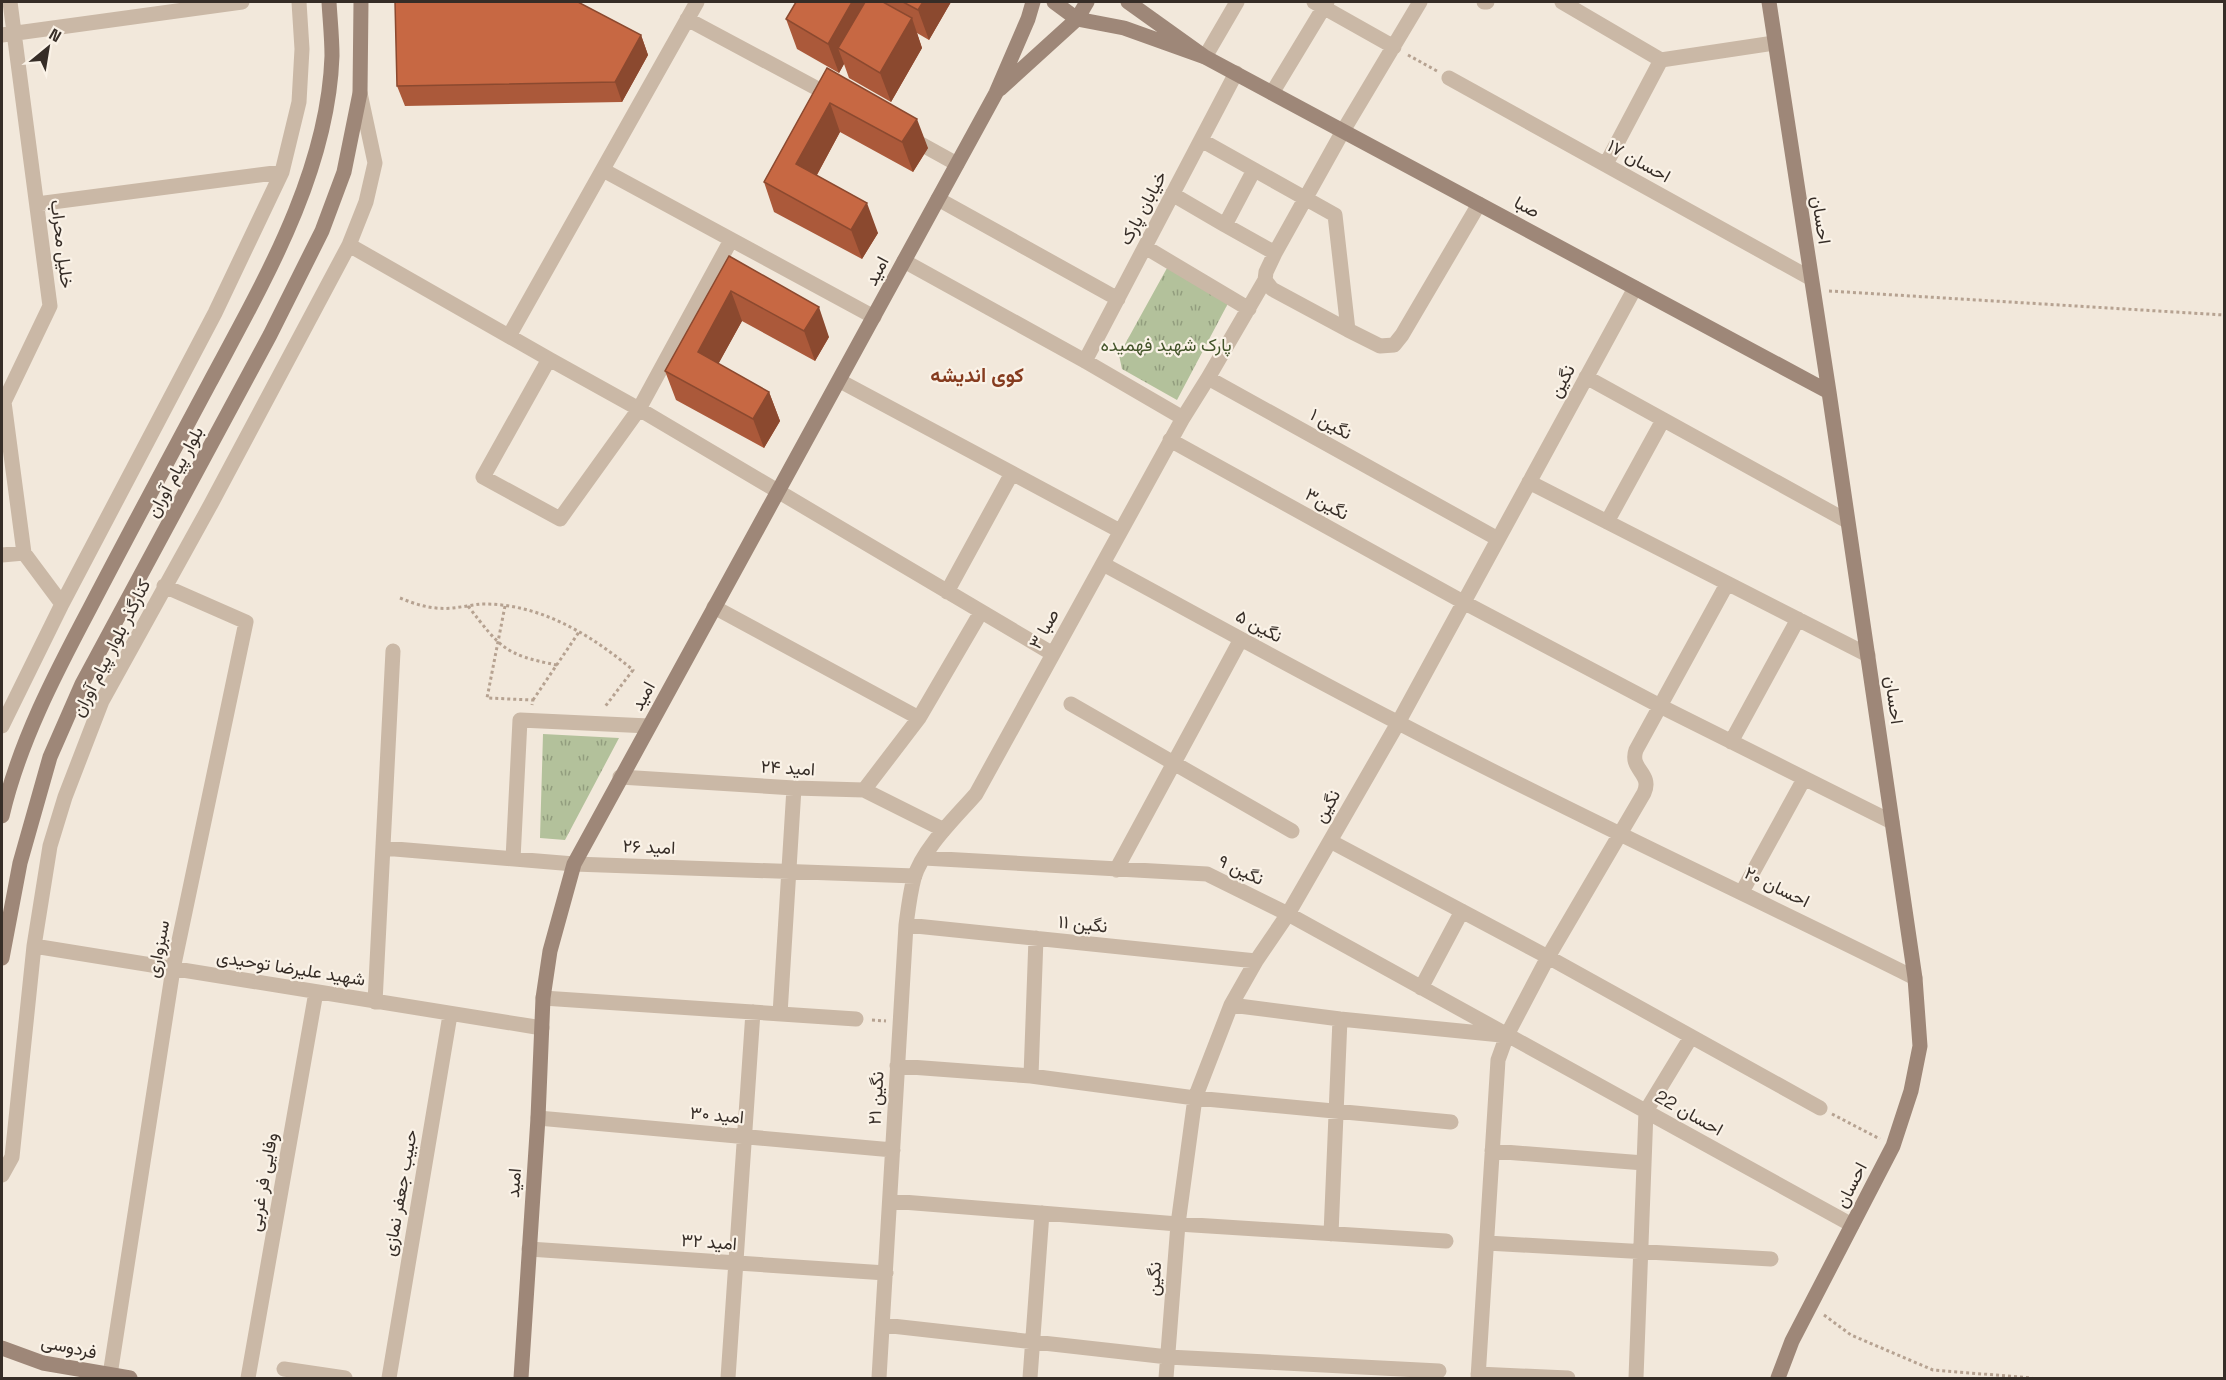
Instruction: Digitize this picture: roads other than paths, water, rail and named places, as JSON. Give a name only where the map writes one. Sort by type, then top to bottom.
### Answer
[{"type":"main road","name":"بلوار پیام آوران","points":[[2,816],[24,745],[57,670],[244,319],[292,222],[313,165],[324,117],[332,56],[328,2]]},
{"type":"main road","name":"بلوار پیام آوران","points":[[2,958],[20,862],[50,757],[82,684],[270,335],[322,231],[344,172],[360,93],[361,2]]},
{"type":"main road","points":[[996,93],[1033,2]]},
{"type":"main road","points":[[1054,2],[1077,19],[1124,28],[1205,57]]},
{"type":"main road","points":[[996,93],[1077,19],[1088,2]]},
{"type":"main road","points":[[1128,2],[1205,57]]},
{"type":"main road","name":"احسان","points":[[1768,2],[1868,655],[1915,978],[1920,1046],[1911,1091],[1893,1146],[1792,1341],[1778,1378]]},
{"type":"main road","name":"صبا","points":[[1205,57],[1829,392]]},
{"type":"main road","name":"امید","points":[[521,1378],[538,1118],[543,998],[550,951],[574,864],[996,93]]},
{"type":"main road","name":"فردوسی","points":[[2,1348],[43,1363],[130,1378]]},
{"type":"street","name":"خلیل محراب","points":[[10,2],[8,34],[37,204],[50,306],[4,402],[24,553]]},
{"type":"street","points":[[8,34],[242,2]]},
{"type":"street","points":[[2,726],[62,603],[215,313],[282,172],[299,102],[302,49],[299,2]]},
{"type":"street","points":[[508,336],[697,2]]},
{"type":"street","points":[[1205,57],[1237,2]]},
{"type":"street","points":[[1170,440],[1249,309],[1265,280],[1266,272],[1275,253],[1305,198],[1420,2]]},
{"type":"street","points":[[1562,2],[1661,60],[1774,43]]},
{"type":"street","points":[[1272,93],[1321,3],[1394,47]]},
{"type":"street","points":[[687,19],[843,102]]},
{"type":"street","points":[[1606,164],[1661,60]]},
{"type":"street","name":"خیابان پارک","points":[[1085,361],[1236,73]]},
{"type":"street","name":"احسان ۱۷","points":[[1449,78],[1606,164],[1811,284]]},
{"type":"street","name":"کنارگذر بلوار پیام آوران","points":[[2,1175],[12,1157],[34,945],[50,846],[65,797],[102,701],[211,504],[349,245],[366,202],[375,164],[360,93]]},
{"type":"street","points":[[895,130],[957,164]]},
{"type":"street","points":[[1201,140],[1335,215],[1348,330]]},
{"type":"street","points":[[603,170],[874,318]]},
{"type":"street","points":[[1225,225],[1254,170]]},
{"type":"street","points":[[37,204],[282,172]]},
{"type":"street","points":[[1172,195],[1275,253]]},
{"type":"street","points":[[938,199],[1118,299]]},
{"type":"street","points":[[1265,280],[1272,289],[1348,330],[1380,346],[1394,345],[1479,204]]},
{"type":"street","points":[[549,359],[483,477],[560,519],[639,409],[731,240]]},
{"type":"street","points":[[349,245],[639,409],[777,493],[1053,654]]},
{"type":"street","points":[[1145,247],[1249,309]]},
{"type":"street","points":[[904,261],[1183,418]]},
{"type":"street","name":"نگین","points":[[1166,1378],[1178,1224],[1195,1098],[1231,1005],[1256,961],[1288,914],[1398,723],[1635,288]]},
{"type":"street","points":[[1586,377],[1848,521]]},
{"type":"street","name":"نگین ۱","points":[[1208,378],[1498,539]]},
{"type":"street","points":[[840,381],[1120,531]]},
{"type":"street","points":[[1607,522],[1663,420]]},
{"type":"street","name":"صبا ۳","points":[[944,830],[976,794],[1170,440]]},
{"type":"street","name":"نگین۳","points":[[1170,440],[1465,603],[1660,706],[1892,822]]},
{"type":"street","points":[[947,592],[1012,473]]},
{"type":"street","points":[[1529,482],[1868,655]]},
{"type":"street","points":[[2,555],[24,553],[62,603]]},
{"type":"street","name":"نگین ۵","points":[[1103,564],[1398,723],[1620,834]]},
{"type":"street","points":[[1568,1378],[1478,1376],[1498,1060],[1507,1035],[1548,957],[1647,785],[1646,777],[1636,764],[1634,757],[1728,584]]},
{"type":"street","name":"سبزواری","points":[[110,1375],[173,969],[246,622],[164,586]]},
{"type":"street","points":[[714,607],[919,718]]},
{"type":"street","points":[[864,790],[919,718],[981,612]]},
{"type":"street","points":[[1731,742],[1798,619]]},
{"type":"street","points":[[1116,870],[1241,639]]},
{"type":"street","points":[[375,1002],[393,651]]},
{"type":"street","points":[[1071,704],[1292,831]]},
{"type":"street","points":[[513,859],[520,720],[649,726]]},
{"type":"street","name":"امید ۲۴","points":[[620,777],[864,790],[944,830]]},
{"type":"street","points":[[1742,892],[1804,779]]},
{"type":"street","points":[[780,1014],[794,788]]},
{"type":"street","name":"نگین ۲۱","points":[[879,1378],[906,925],[915,876],[924,858],[944,830]]},
{"type":"street","name":"احسان ۲۰","points":[[1620,834],[1915,978]]},
{"type":"street","points":[[1330,841],[1548,957],[1820,1108]]},
{"type":"street","name":"امید ۲۶","points":[[383,848],[574,864],[915,876]]},
{"type":"street","name":"نگین ۹","points":[[924,858],[1207,874],[1288,914],[1507,1035]]},
{"type":"street","points":[[1421,988],[1462,911]]},
{"type":"street","name":"نگین ۱۱","points":[[906,925],[1256,961]]},
{"type":"street","points":[[1032,1076],[1036,939]]},
{"type":"street","name":"شهید علیرضا توحیدی","points":[[34,945],[450,1015],[542,1028]]},
{"type":"street","name":"وفایی فر غربی","points":[[248,1378],[316,992]]},
{"type":"street","points":[[543,998],[856,1019]]},
{"type":"street","points":[[1231,1005],[1340,1020],[1507,1035]]},
{"type":"street","points":[[728,1378],[753,1012]]},
{"type":"street","name":"حبیب جعفر نمازی","points":[[389,1378],[450,1015]]},
{"type":"street","points":[[1331,1234],[1340,1020]]},
{"type":"street","name":"احسان 22","points":[[1507,1035],[1852,1225]]},
{"type":"street","points":[[1636,1378],[1646,1111],[1691,1037]]},
{"type":"street","points":[[897,1066],[1032,1076],[1195,1098],[1451,1122]]},
{"type":"street","name":"امید ۳۰","points":[[538,1118],[893,1150]]},
{"type":"street","points":[[1492,1151],[1644,1163]]},
{"type":"street","points":[[890,1201],[1178,1224],[1446,1241]]},
{"type":"street","points":[[1030,1378],[1042,1213]]},
{"type":"street","points":[[1487,1243],[1771,1259]]},
{"type":"street","name":"امید ۳۲","points":[[530,1249],[886,1273]]},
{"type":"street","points":[[883,1325],[1314,1371],[1439,1371]]},
{"type":"street","points":[[284,1369],[345,1378]]},
{"type":"district","name":"کوی اندیشه","points":[[977,375]]},
{"type":"park label","name":"پارک شهید فهمیده","points":[[1166,345]]}]
